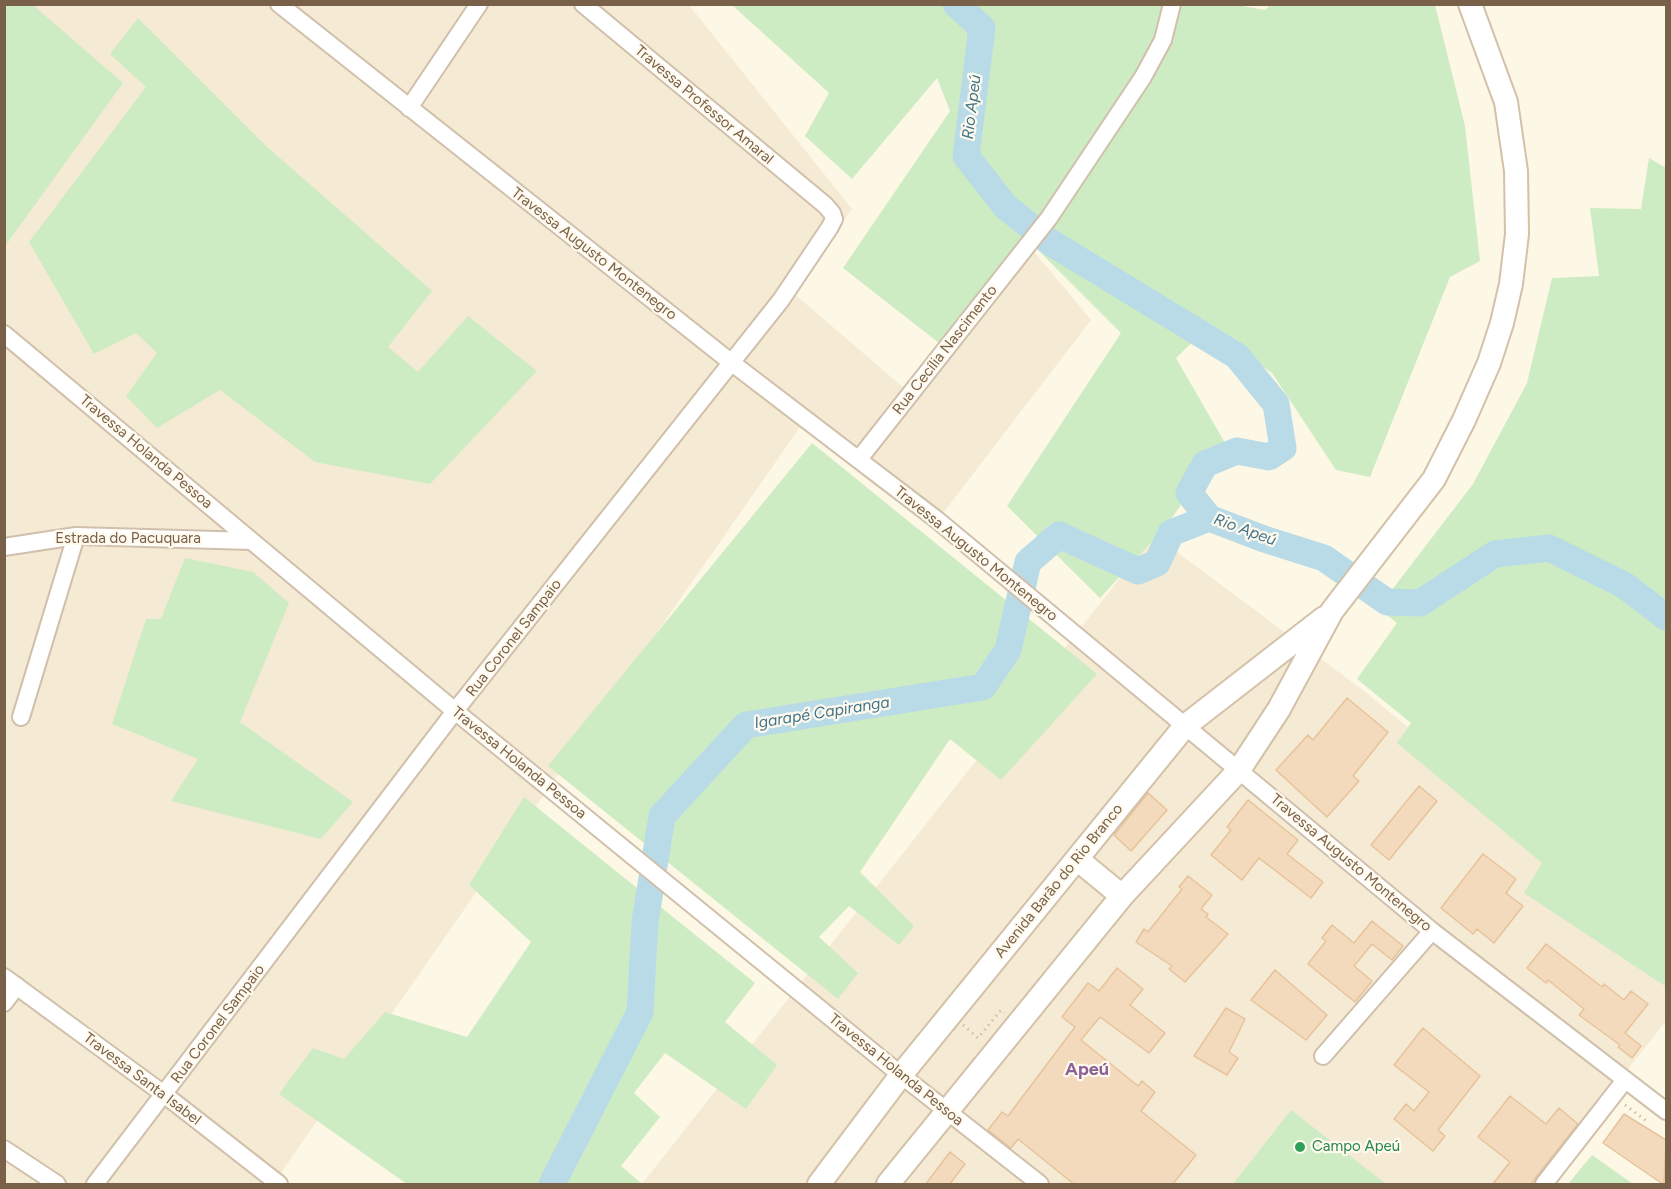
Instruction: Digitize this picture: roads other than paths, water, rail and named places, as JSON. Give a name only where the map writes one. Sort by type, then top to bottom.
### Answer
[{"type":"main road","name":"Avenida Barão do Rio Branco","points":[[888,1185],[1122,896],[1239,770],[1279,709],[1338,605],[1434,478],[1459,430],[1489,363],[1511,284],[1517,234],[1516,171],[1506,102],[1470,4]]},
{"type":"main road","name":"Avenida Barão do Rio Branco","points":[[819,1185],[901,1075],[1185,726],[1338,605]]},
{"type":"main road","points":[[1077,859],[1122,896]]},
{"type":"street","name":"Travessa Augusto Montenegro","points":[[279,4],[732,363],[859,459],[1000,572],[1432,931],[1666,1111]]},
{"type":"street","points":[[409,108],[479,4]]},
{"type":"street","name":"Travessa Professor Amaral","points":[[583,4],[825,205]]},
{"type":"street","name":"Rua Cecília Nascimento","points":[[859,459],[1031,242],[1116,121],[1151,63],[1167,29],[1172,4]]},
{"type":"street","name":"Rua Coronel Sampaio","points":[[94,1185],[165,1095],[455,711],[781,300],[834,219],[825,205]]},
{"type":"street","name":"Travessa Holanda Pessoa","points":[[4,334],[455,711],[901,1075],[1040,1185]]},
{"type":"street","points":[[21,717],[76,536]]},
{"type":"street","name":"Estrada do Pacuquara","points":[[4,547],[76,536],[252,541]]},
{"type":"street","points":[[1323,1056],[1432,931]]},
{"type":"street","points":[[4,1004],[11,981]]},
{"type":"street","name":"Travessa Santa Isabel","points":[[11,981],[165,1095],[279,1185]]},
{"type":"street","points":[[1544,1185],[1625,1080]]},
{"type":"street","points":[[4,1149],[57,1185]]},
{"type":"waterway","name":"Rio Apeú","points":[[956,4],[982,28],[966,156],[1006,207],[1050,242],[1237,356],[1276,404],[1283,448],[1269,457],[1237,451],[1205,464],[1189,493],[1209,518],[1324,558],[1387,602],[1420,603],[1495,554],[1549,548],[1624,585],[1666,617]]},
{"type":"waterway","name":"Igarapé Capiranga","points":[[552,1184],[640,1012],[645,922],[662,816],[746,725],[983,687],[1008,650],[1028,562],[1059,535],[1138,571],[1157,563],[1171,533],[1209,518]]},
{"type":"place","name":"Campo Apeú","points":[[1300,1147]]},
{"type":"district","name":"Apeú","points":[[1087,1070]]}]
